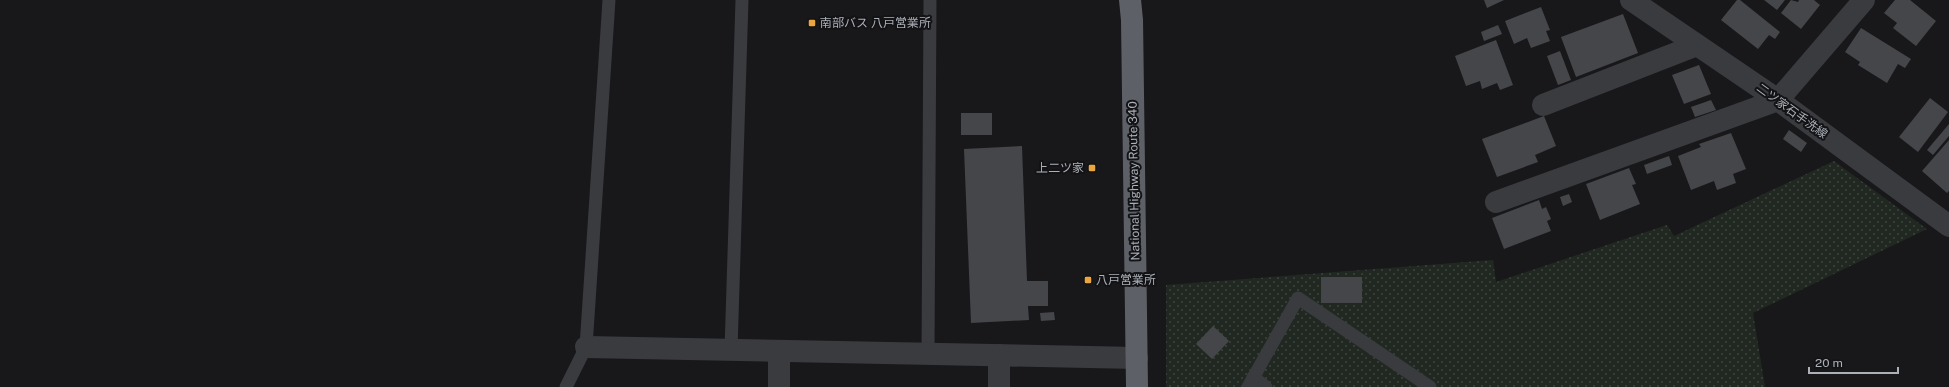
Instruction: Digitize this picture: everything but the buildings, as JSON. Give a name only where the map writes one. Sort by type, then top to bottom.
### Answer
[{"type":"highway","name":"National Highway Route 340","points":[[1130,0],[1132,20],[1137,387]]},
{"type":"street","name":"二ツ家石手洗線","points":[[1631,0],[1778,100],[1949,226]]},
{"type":"street","points":[[1496,202],[1778,100],[1864,0]]},
{"type":"street","points":[[1543,105],[1697,45]]},
{"type":"street","points":[[586,347],[1137,358]]},
{"type":"street","points":[[779,387],[780,351]]},
{"type":"street","points":[[999,355],[999,387]]},
{"type":"lane","points":[[566,387],[586,347],[609,0]]},
{"type":"lane","points":[[731,350],[742,0]]},
{"type":"lane","points":[[928,354],[930,0]]},
{"type":"lane","points":[[1266,387],[1251,382],[1298,298],[1430,387]]},
{"type":"shaded area","points":[[1834,161],[1927,229],[1753,313],[1765,387],[1166,387],[1166,285],[1493,260],[1496,282],[1667,225],[1674,236]]},
{"type":"place","name":"南部バス 八戸営業所","points":[[812,23]]},
{"type":"place","name":"上二ツ家","points":[[1092,168]]},
{"type":"place","name":"八戸営業所","points":[[1088,280]]}]
